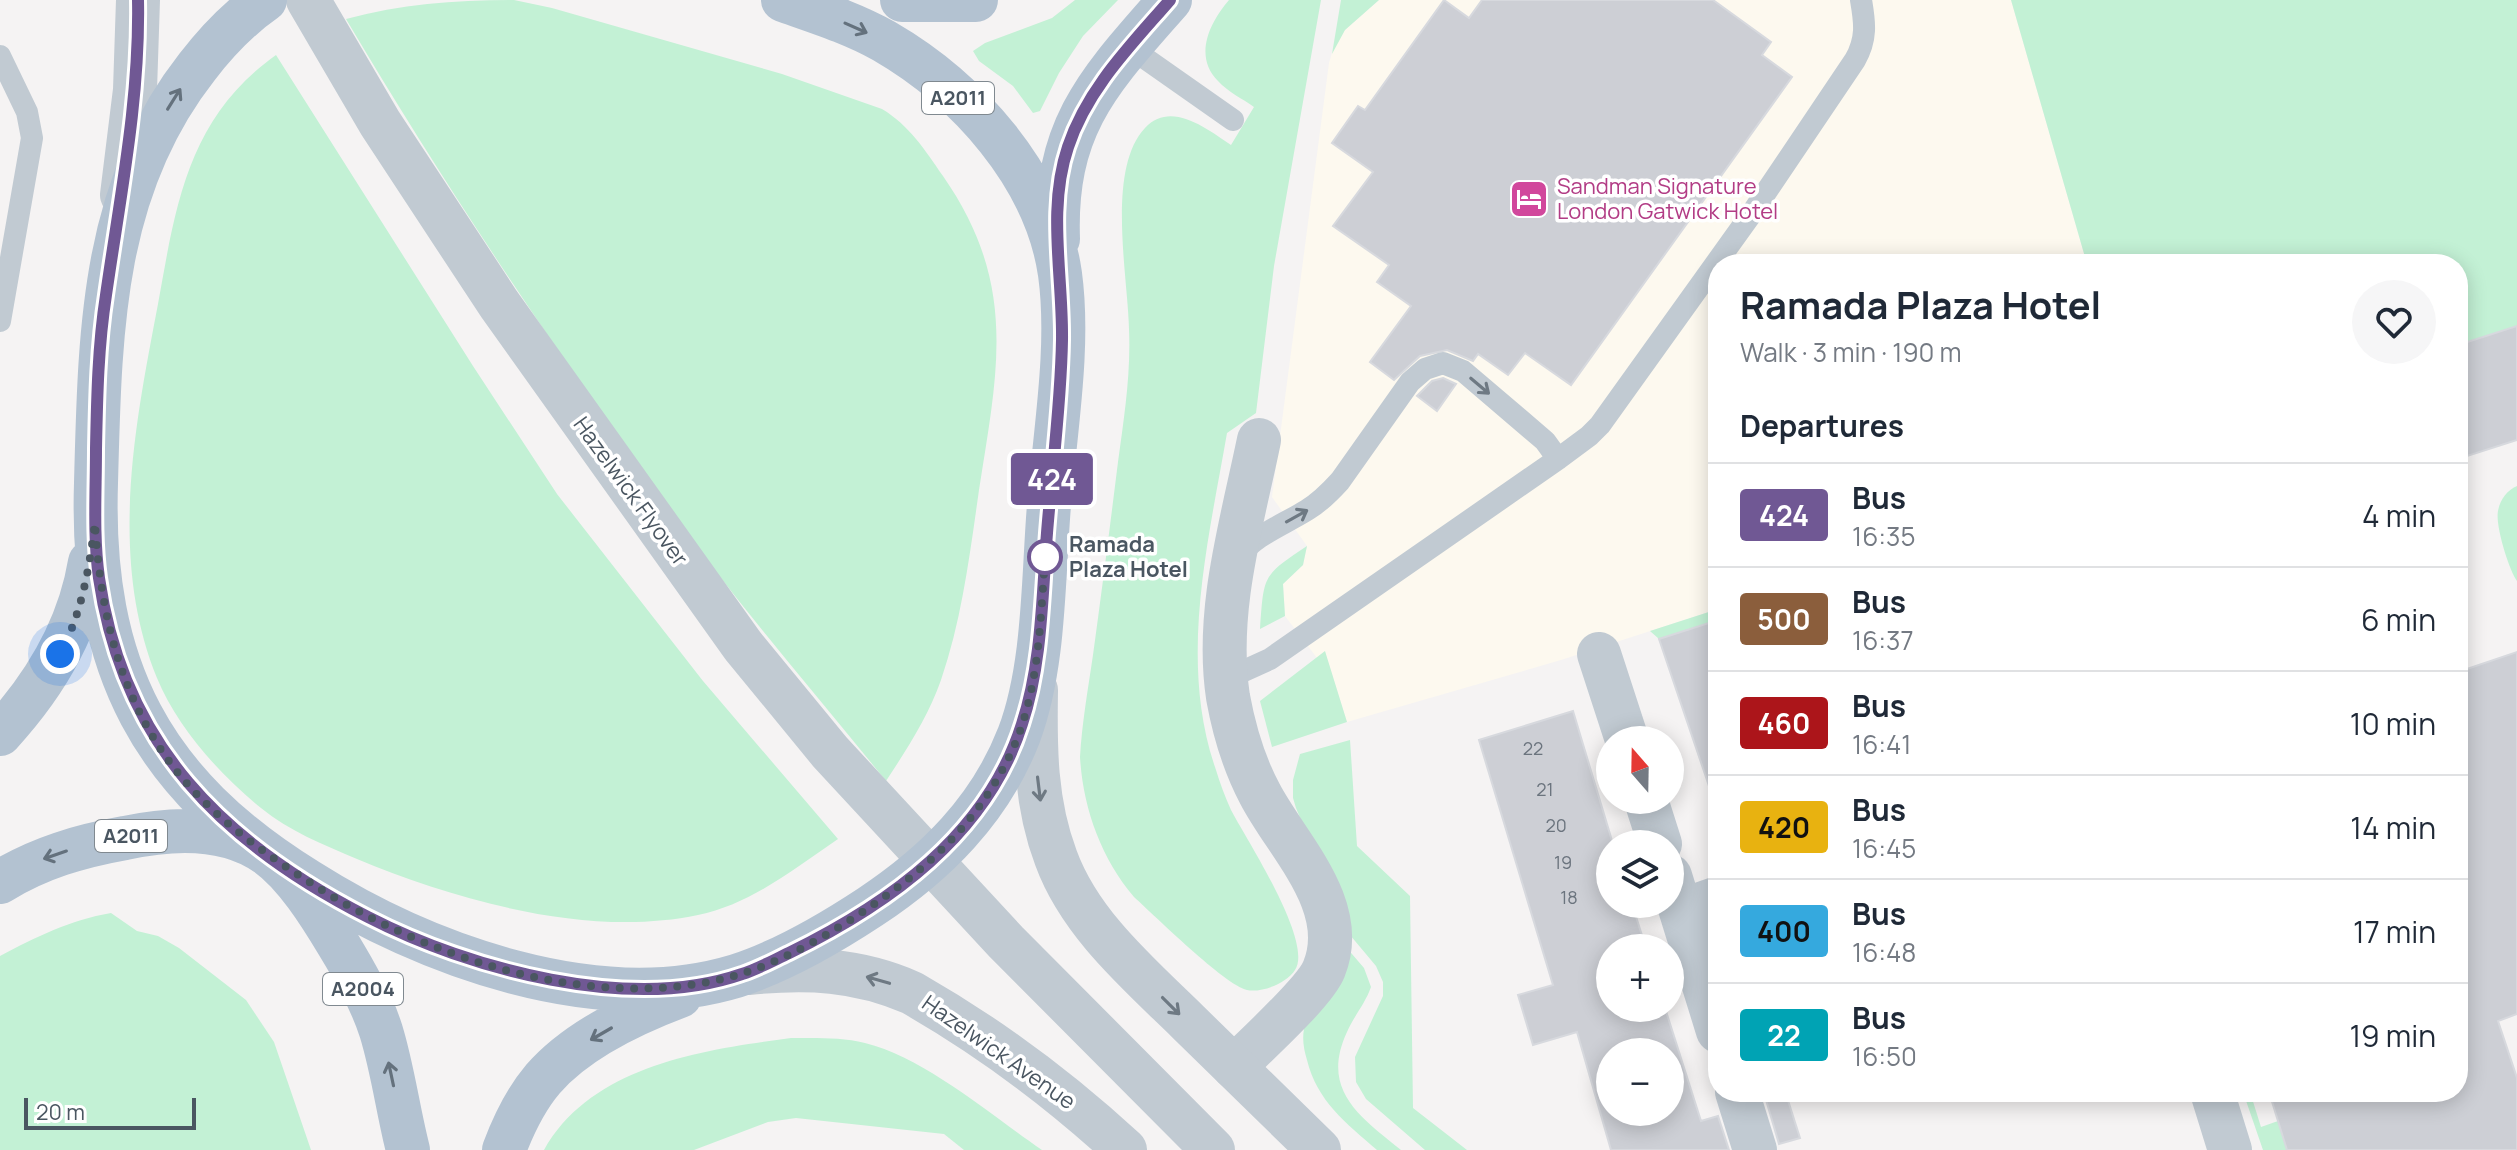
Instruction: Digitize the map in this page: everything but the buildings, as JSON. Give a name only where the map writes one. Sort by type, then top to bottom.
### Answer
[{"type":"main road","name":"A2011","points":[[114,249],[141,162],[174,98],[232,27],[265,0]]},
{"type":"main road","name":"Hazelwick Avenue","points":[[114,249],[105,297],[98,366],[95,523],[100,580],[110,633],[122,672],[140,713],[166,757],[192,789],[266,854],[341,903],[441,950],[581,985],[666,987],[733,976],[850,921],[909,880],[973,818],[1007,762],[1023,724],[1037,655],[1062,347],[1059,269],[1047,227],[1029,185],[1005,149],[965,104],[926,71],[883,41],[783,0]]},
{"type":"main road","points":[[902,0],[976,0]]},
{"type":"main road","name":"A2011","points":[[1059,269],[1058,203],[1067,149],[1091,97],[1170,0]]},
{"type":"main road","name":"A2011","points":[[0,734],[48,673],[69,637],[88,578],[95,523]]},
{"type":"main road","name":"A2011","points":[[0,882],[48,857],[86,845],[146,833],[201,831],[231,838],[266,854]]},
{"type":"main road","name":"A2004","points":[[266,854],[318,912],[367,998],[386,1049],[408,1150]]},
{"type":"main road","points":[[504,1150],[542,1080],[576,1050],[650,1008],[733,976]]},
{"type":"street","points":[[114,249],[135,90],[138,0]]},
{"type":"street","name":"Hazelwick Flyover","points":[[308,0],[380,123],[508,317],[743,646],[830,752],[1006,942],[1213,1150]]},
{"type":"street","points":[[1234,1067],[1320,977],[1329,938],[1326,913],[1318,891],[1251,777],[1234,725],[1226,679],[1226,617],[1259,440]]},
{"type":"street","points":[[1599,654],[1622,726]]},
{"type":"street","name":"Hazelwick Avenue","points":[[1037,655],[1035,734],[1039,796],[1047,831],[1064,878],[1090,919],[1115,947],[1319,1150]]},
{"type":"street","points":[[1690,895],[1708,982]]},
{"type":"street","name":"Hazelwick Avenue","points":[[733,976],[782,970],[844,972],[904,989],[1013,1057],[1083,1111],[1125,1150]]},
{"type":"street","points":[[1740,1102],[1755,1150]]},
{"type":"street","points":[[2215,1102],[2230,1150]]},
{"type":"lane","points":[[1723,254],[1862,47],[1865,36],[1861,0]]},
{"type":"lane","points":[[1129,47],[1233,120]]},
{"type":"lane","points":[[0,56],[27,112],[32,138],[0,321]]},
{"type":"lane","points":[[1226,679],[1270,659],[1589,436],[1610,413],[1708,275]]},
{"type":"lane","points":[[1235,561],[1252,543],[1311,508],[1328,493],[1340,481],[1410,382],[1435,364],[1443,363],[1463,371],[1545,441],[1558,459]]},
{"type":"shaded area","points":[[1379,0],[2011,0],[2084,254],[1708,254],[1708,612],[1561,660],[1347,722],[1325,652],[1317,658],[1285,616],[1283,584],[1303,565],[1307,546],[1272,497],[1329,63],[1334,46],[1345,30]]},
{"type":"green space","points":[[514,0],[552,8],[782,74],[882,109],[916,139],[967,216],[983,254],[992,291],[996,366],[992,405],[955,633],[936,694],[886,781],[749,614],[670,511],[503,268],[346,19],[429,4]]},
{"type":"green space","points":[[1075,0],[1118,0],[1083,36],[1059,73],[1040,111],[1033,113],[1013,86],[979,61],[973,51],[985,43],[1052,18]]},
{"type":"green space","points":[[1229,0],[1321,0],[1274,266],[1256,413],[1227,433],[1200,602],[1199,687],[1205,729],[1216,770],[1231,810],[1287,914],[1298,956],[1295,970],[1286,979],[1253,991],[1237,985],[1207,963],[1134,897],[1122,882],[1096,832],[1085,795],[1080,757],[1128,379],[1129,329],[1122,224],[1126,169],[1133,146],[1145,128],[1155,120],[1166,117],[1189,120],[1231,145],[1254,107],[1218,81],[1206,61],[1205,50],[1216,18]]},
{"type":"green space","points":[[1341,0],[1379,0],[1345,30],[1332,54]]},
{"type":"green space","points":[[2011,0],[2517,0],[2517,326],[2468,342],[2468,254],[2084,254]]},
{"type":"green space","points":[[276,55],[557,494],[703,681],[838,839],[754,894],[698,915],[656,921],[613,922],[524,911],[438,889],[357,859],[283,824],[230,781],[201,749],[176,714],[157,678],[142,632],[133,586],[130,491],[141,397],[172,232],[191,166],[223,106],[246,80]]},
{"type":"green space","points":[[2517,486],[2517,581],[2503,547],[2498,518],[2502,499]]},
{"type":"green space","points":[[1307,546],[1303,565],[1283,584],[1285,616],[1260,629],[1268,578],[1281,564]]},
{"type":"green space","points":[[1708,612],[1708,623],[1659,639],[1650,631]]},
{"type":"green space","points":[[1325,651],[1347,722],[1272,747],[1260,701]]},
{"type":"green space","points":[[1350,740],[1357,846],[1410,896],[1413,1108],[1467,1150],[1425,1150],[1366,1099],[1356,1082],[1355,1057],[1383,996],[1383,982],[1376,966],[1350,935],[1349,913],[1341,891],[1309,839],[1293,798],[1293,780],[1300,754]]},
{"type":"green space","points":[[111,913],[137,931],[158,936],[179,948],[246,1000],[274,1042],[311,1150],[0,1150],[0,956],[67,925]]},
{"type":"green space","points":[[1346,947],[1364,968],[1371,987],[1340,1052],[1338,1070],[1341,1086],[1348,1100],[1371,1126],[1401,1150],[1377,1150],[1344,1120],[1318,1088],[1306,1056],[1303,1037],[1307,1020]]},
{"type":"green space","points":[[791,1038],[847,1040],[888,1050],[934,1074],[1042,1150],[964,1150],[944,1134],[796,1118],[768,1122],[694,1150],[544,1150],[565,1121],[590,1098],[620,1080],[687,1056]]},
{"type":"green space","points":[[2246,1102],[2253,1102],[2261,1127],[2278,1121],[2287,1150],[2263,1150]]},
{"type":"bus line","name":"424","points":[[138,0],[135,90],[98,366],[95,523],[100,580],[110,633],[122,672],[140,713],[166,757],[211,808],[266,854],[341,903],[441,950],[479,961],[581,985],[642,989],[742,974],[850,921],[909,880],[954,839],[973,818],[1007,762],[1023,724],[1037,655],[1062,347],[1058,203],[1064,159],[1079,119],[1104,77],[1170,0]]},
{"type":"place","name":"Sandman Signature London Gatwick Hotel","points":[[1529,199]]},
{"type":"place","name":"Ramada Plaza Hotel","points":[[1045,557]]},
{"type":"route","points":[[60,654],[69,637],[88,578],[95,523],[100,580],[110,633],[122,672],[140,713],[166,757],[192,789],[266,854],[341,903],[441,950],[514,971],[581,985],[642,989],[677,986],[742,974],[850,921],[909,880],[973,818],[1007,762],[1023,724],[1037,655],[1045,557]]}]
